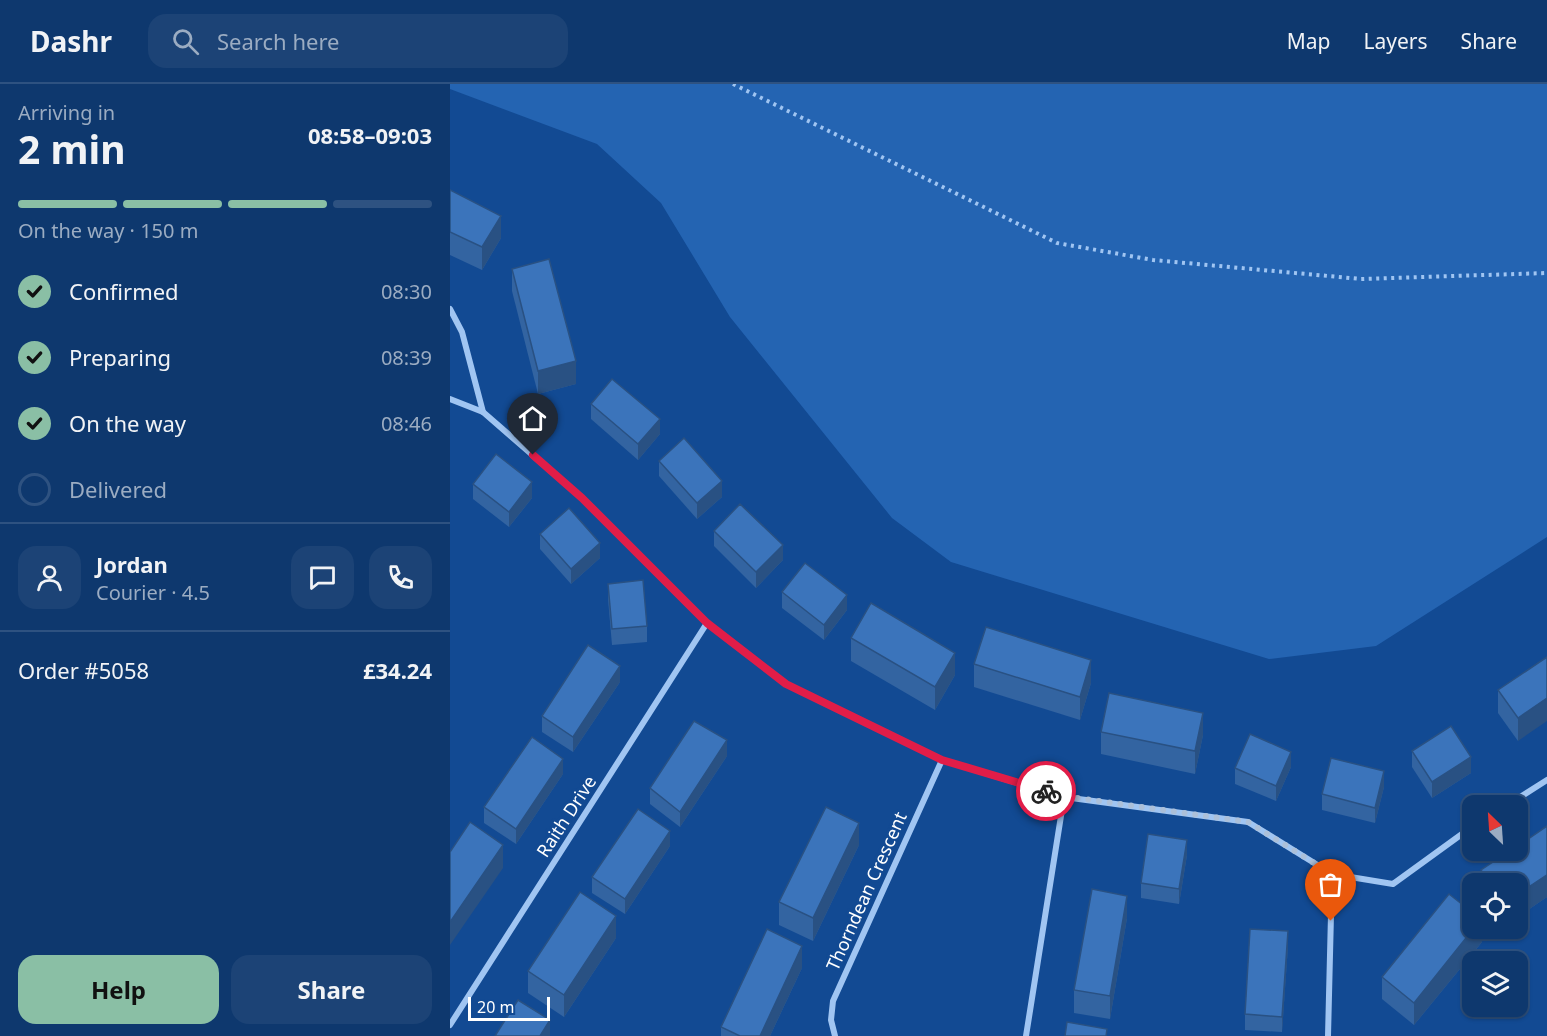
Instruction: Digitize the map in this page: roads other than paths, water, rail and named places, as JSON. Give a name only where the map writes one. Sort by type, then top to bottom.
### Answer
[{"type":"street","points":[[450,309],[462,332],[483,412]]},
{"type":"street","points":[[450,399],[483,412],[582,498],[707,623],[786,684],[942,760],[1064,796],[1248,822],[1332,874],[1393,884],[1462,834]]},
{"type":"street","name":"Raith Drive","points":[[450,1025],[707,623]]},
{"type":"street","name":"Thorndean Crescent","points":[[835,1036],[831,1020],[833,1001],[942,760]]},
{"type":"street","points":[[1523,795],[1547,780]]},
{"type":"street","points":[[1026,1036],[1064,796]]},
{"type":"street","points":[[1328,1036],[1332,874]]}]
